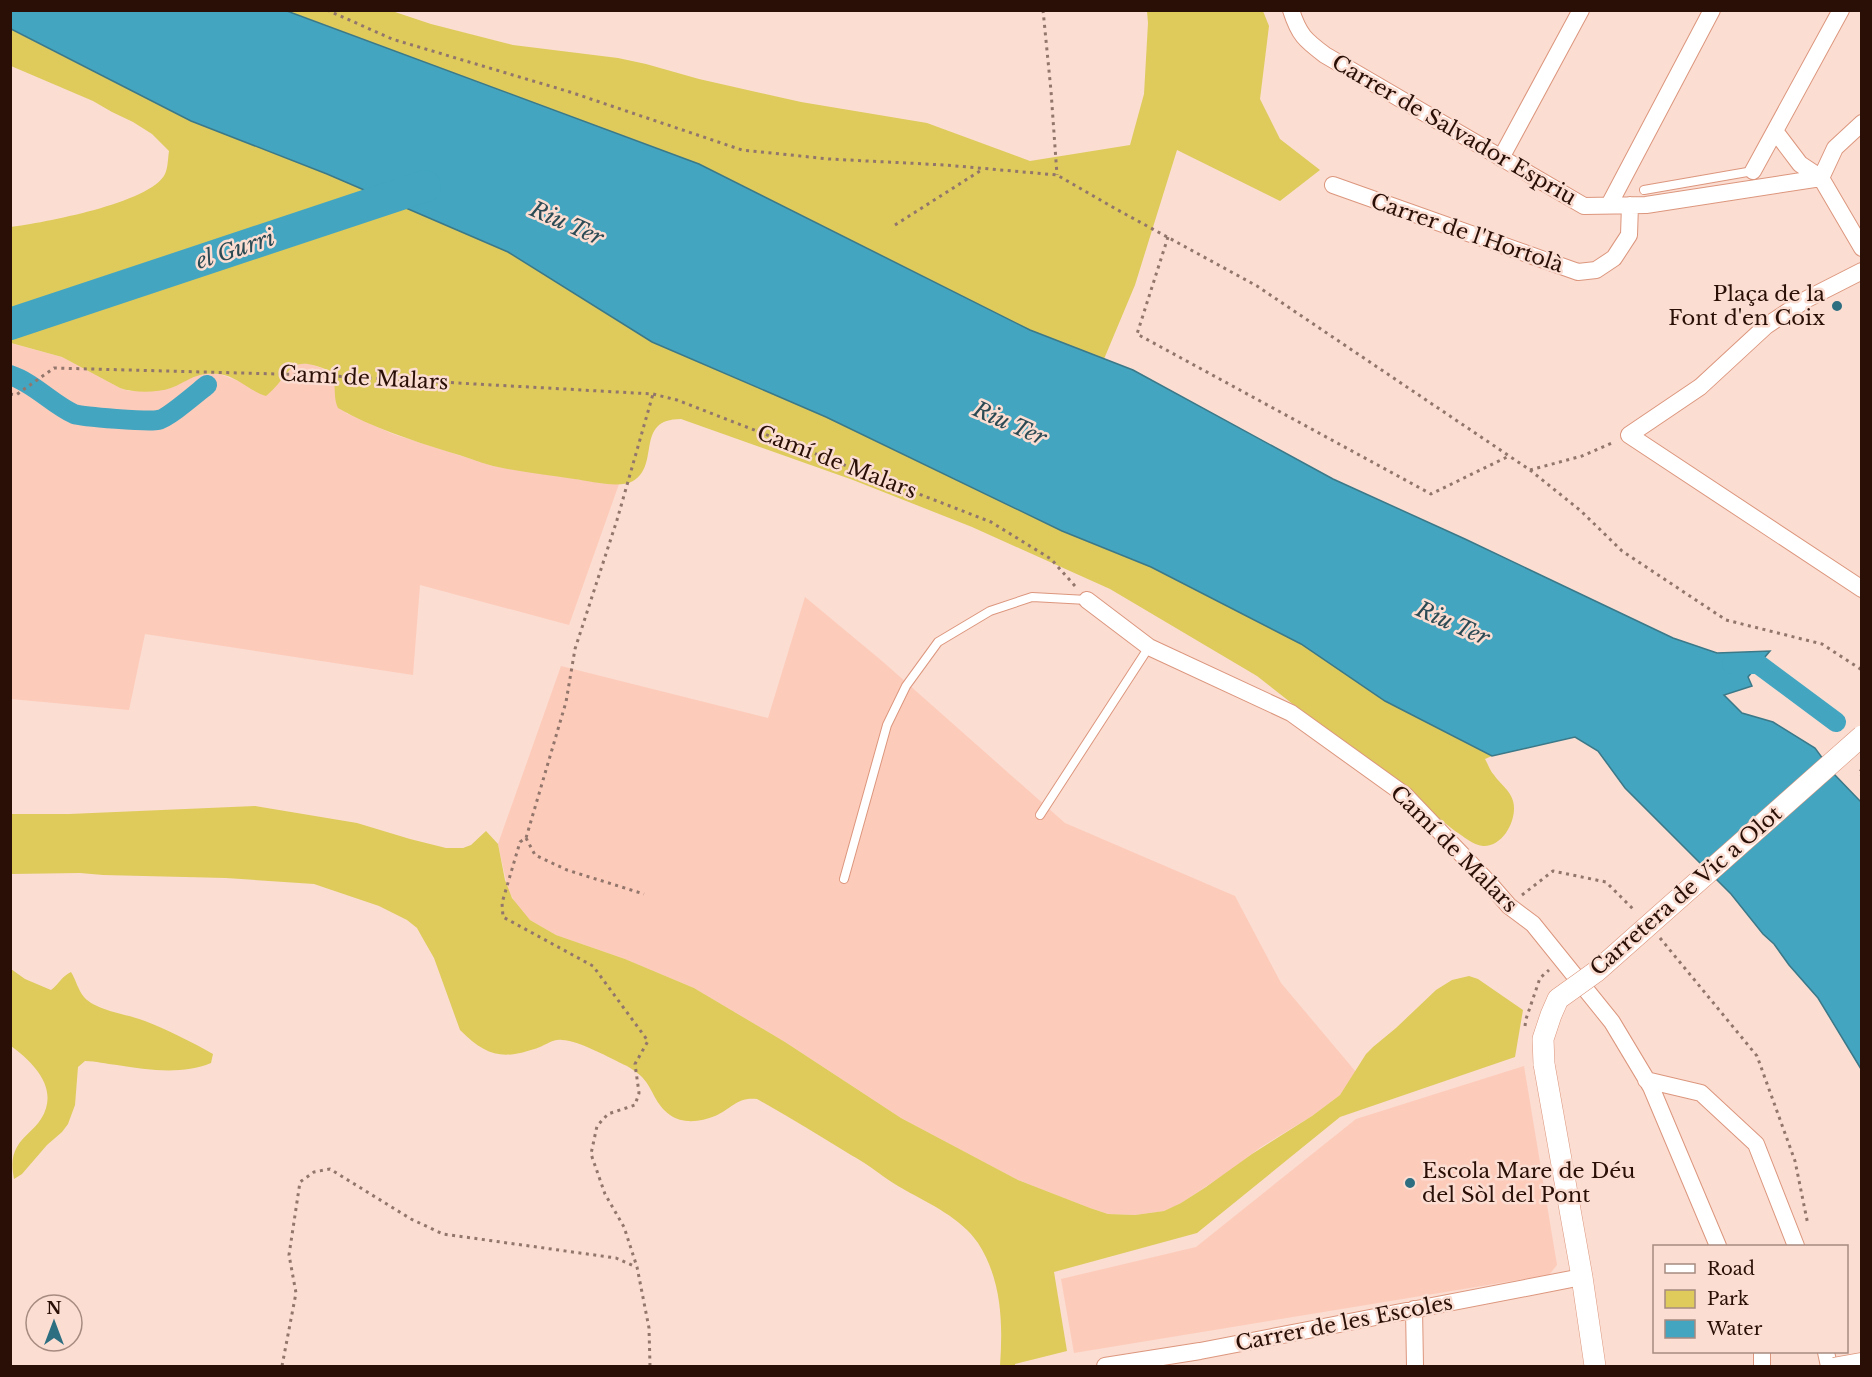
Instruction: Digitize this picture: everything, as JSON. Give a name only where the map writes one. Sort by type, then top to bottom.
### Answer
[{"type":"street","name":"Carrer de Salvador Espriu","points":[[1291,10],[1295,24],[1305,40],[1318,50],[1584,206],[1646,205],[1821,178]]},
{"type":"street","points":[[1501,158],[1581,10]]},
{"type":"street","points":[[1609,205],[1712,10]]},
{"type":"street","points":[[1753,171],[1841,10]]},
{"type":"street","points":[[1821,178],[1835,148],[1862,123]]},
{"type":"street","points":[[1774,131],[1800,164],[1821,178],[1862,248]]},
{"type":"street","name":"Carrer de l'Hortolà","points":[[1333,185],[1578,272],[1596,270],[1614,258],[1629,235],[1630,205]]},
{"type":"street","points":[[1862,271],[1807,299],[1766,326],[1700,387],[1629,435],[1862,589]]},
{"type":"street","name":"Camí de Malars","points":[[1087,600],[1149,647],[1291,713],[1405,795],[1509,906],[1533,924],[1612,1022],[1646,1080],[1718,1245]]},
{"type":"street","name":"Carretera de Vic a Olot","points":[[1595,1366],[1582,1277],[1544,1064],[1543,1040],[1551,1015],[1558,999],[1597,971],[1862,736]]},
{"type":"street","points":[[1646,1080],[1701,1093],[1756,1144],[1796,1245]]},
{"type":"street","name":"Carrer de les Escoles","points":[[1105,1366],[1201,1359],[1413,1309],[1582,1277]]},
{"type":"street","points":[[1413,1309],[1415,1366]]},
{"type":"street","points":[[1834,1366],[1862,1361]]},
{"type":"lane","points":[[1644,190],[1753,171]]},
{"type":"lane","points":[[844,879],[887,725],[906,686],[938,642],[990,611],[1032,597],[1087,600]]},
{"type":"lane","points":[[1040,815],[1149,647]]},
{"type":"path","points":[[327,10],[392,39],[570,92],[742,150],[829,159],[984,168],[1057,175],[1257,286],[1530,470],[1581,511],[1622,551],[1726,620],[1822,644],[1862,670]]},
{"type":"path","points":[[1043,10],[1057,175]]},
{"type":"path","points":[[895,225],[984,168]]},
{"type":"path","points":[[1168,237],[1137,334],[1431,494],[1510,456]]},
{"type":"path","name":"Camí de Malars","points":[[10,394],[15,394],[54,368],[316,375],[653,394],[677,400],[990,522],[1051,559],[1087,600]]},
{"type":"path","points":[[650,1366],[649,1328],[637,1267],[624,1227],[606,1194],[591,1154],[597,1126],[608,1114],[635,1105],[639,1093],[635,1064],[648,1041],[593,966],[503,916],[502,903],[520,842],[526,838],[566,702],[575,649],[617,520],[653,394]]},
{"type":"path","points":[[1530,470],[1582,456],[1629,435]]},
{"type":"path","points":[[1862,769],[1859,773],[1862,776]]},
{"type":"path","points":[[526,838],[535,855],[567,870],[644,894]]},
{"type":"path","points":[[1509,906],[1553,871],[1606,882],[1639,916]]},
{"type":"path","points":[[1655,932],[1757,1056],[1795,1161],[1808,1225]]},
{"type":"path","points":[[1526,1019],[1540,978]]},
{"type":"path","points":[[282,1366],[296,1293],[289,1255],[300,1182],[314,1172],[330,1169],[411,1219],[443,1234],[616,1258],[637,1267]]},
{"type":"shaded area","points":[[10,343],[62,357],[129,391],[171,388],[198,374],[220,374],[238,381],[278,382],[291,368],[300,363],[310,364],[330,371],[335,380],[335,390],[346,413],[393,434],[493,466],[619,484],[569,625],[420,585],[413,675],[145,634],[129,710],[11,699]]},
{"type":"shaded area","points":[[805,597],[882,661],[1065,823],[1235,896],[1281,983],[1356,1072],[1340,1095],[1181,1203],[1164,1211],[1135,1215],[1108,1214],[1018,1180],[901,1118],[785,1042],[694,988],[625,959],[556,935],[530,920],[517,906],[508,890],[498,844],[561,666],[768,718]]},
{"type":"shaded area","name":"Escola Mare de Déu del Sòl del Pont","points":[[1524,1066],[1557,1265],[1549,1275],[1074,1353],[1061,1279],[1196,1247],[1356,1119]]},
{"type":"green space","points":[[287,11],[392,11],[431,24],[513,45],[618,58],[801,102],[927,123],[1030,161],[1130,145],[1144,94],[1147,11],[1263,11],[1269,26],[1260,99],[1280,139],[1320,170],[1280,201],[1177,150],[1135,285],[1104,359],[1030,330],[699,164]]},
{"type":"green space","points":[[10,29],[191,121],[327,174],[508,252],[652,342],[826,417],[1062,531],[1151,567],[1301,644],[1385,701],[1492,756],[1485,759],[1491,772],[1507,790],[1513,801],[1513,815],[1508,830],[1503,837],[1491,845],[1483,846],[1468,840],[1257,676],[1110,589],[972,527],[853,480],[681,419],[667,421],[658,426],[653,434],[646,465],[633,481],[604,484],[493,466],[378,428],[338,408],[330,371],[316,366],[305,364],[292,368],[266,396],[232,378],[219,374],[198,375],[165,390],[138,392],[120,388],[62,357],[11,343],[11,227],[94,210],[139,194],[156,184],[165,174],[169,151],[152,134],[133,122],[93,101],[11,66]]},
{"type":"green space","points":[[255,806],[357,823],[446,848],[463,848],[471,845],[486,831],[498,844],[505,880],[512,898],[530,920],[556,935],[625,959],[694,988],[785,1042],[901,1118],[1018,1180],[1108,1214],[1135,1215],[1164,1211],[1181,1203],[1312,1116],[1340,1095],[1366,1054],[1373,1047],[1436,990],[1452,980],[1469,976],[1478,979],[1523,1010],[1515,1057],[1340,1117],[1197,1233],[1054,1272],[1067,1351],[1015,1364],[1015,1366],[1000,1366],[1001,1318],[992,1272],[978,1243],[954,1219],[757,1099],[744,1100],[704,1120],[680,1120],[665,1110],[637,1073],[577,1043],[556,1040],[527,1051],[506,1055],[488,1051],[460,1030],[434,958],[417,928],[407,920],[379,906],[314,884],[226,878],[80,873],[11,874],[11,814],[69,814]]},
{"type":"green space","points":[[11,969],[25,979],[51,990],[71,972],[82,994],[89,1002],[104,1009],[145,1021],[188,1041],[213,1054],[211,1063],[188,1069],[165,1070],[85,1061],[78,1067],[75,1105],[68,1124],[22,1174],[14,1179],[12,1163],[15,1151],[19,1143],[41,1119],[48,1097],[46,1087],[36,1069],[11,1046]]},
{"type":"water","name":"Riu Ter","points":[[10,11],[287,11],[699,164],[1030,330],[1133,370],[1333,479],[1673,638],[1717,653],[1770,651],[1748,677],[1752,686],[1724,695],[1742,713],[1773,722],[1815,748],[1834,774],[1861,802],[1861,1069],[1818,998],[1731,894],[1625,788],[1598,751],[1575,737],[1492,756],[1385,701],[1301,644],[1151,567],[1062,531],[826,417],[652,342],[508,252],[327,174],[191,121],[11,29]]},
{"type":"waterway","name":"el Gurri","points":[[10,324],[425,186]]},
{"type":"waterway","points":[[10,375],[27,383],[74,414],[130,420],[158,420],[207,385]]},
{"type":"waterway","points":[[1732,664],[1758,664],[1836,722]]},
{"type":"place","name":"Plaça de la Font d'en Coix","points":[[1837,306]]},
{"type":"place","name":"Escola Mare de Déu del Sòl del Pont","points":[[1410,1183]]}]
